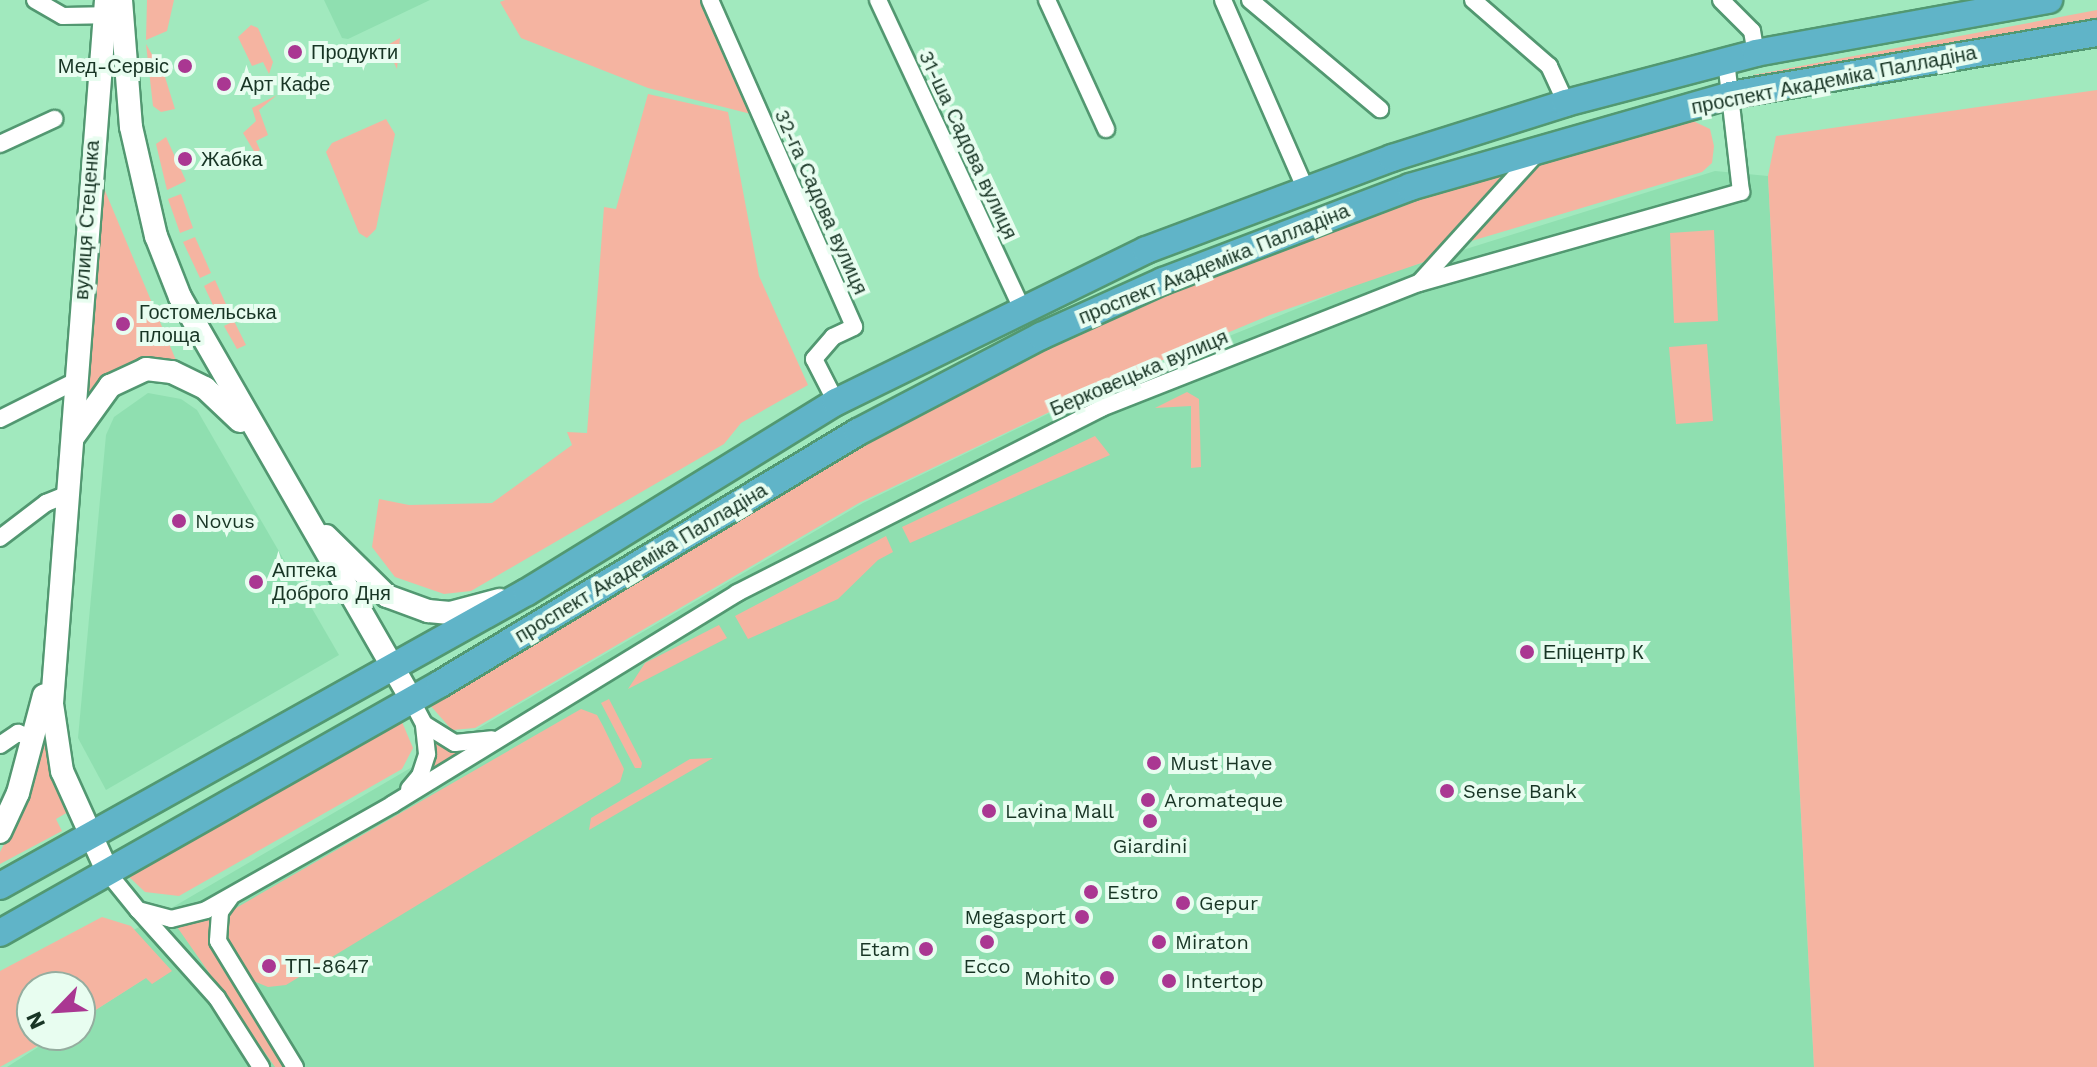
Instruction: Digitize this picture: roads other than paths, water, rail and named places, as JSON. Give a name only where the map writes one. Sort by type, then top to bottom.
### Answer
[{"type":"highway","name":"проспект Академіка Палладіна","points":[[393,669],[527,592],[836,402],[1021,307],[1146,250],[1305,188],[1566,103],[1756,53],[2049,0]]},
{"type":"highway","name":"проспект Академіка Палладіна","points":[[418,713],[858,432],[1041,336],[1314,222],[1543,146],[1730,95],[2097,33]]},
{"type":"highway","points":[[0,886],[393,669]]},
{"type":"highway","points":[[0,933],[108,873],[418,713]]},
{"type":"main road","name":"вулиця Стеценка","points":[[121,0],[131,127],[156,236],[180,297],[256,438]]},
{"type":"main road","name":"вулиця Стеценка","points":[[71,440],[104,7]]},
{"type":"main road","points":[[108,873],[62,771],[54,730],[54,668],[71,440],[110,386],[146,369],[172,372],[205,388],[256,438],[418,713]]},
{"type":"main road","points":[[295,503],[387,596],[450,613],[527,592]]},
{"type":"main road","points":[[0,832],[35,739],[54,668]]},
{"type":"street","points":[[35,0],[63,16],[104,7]]},
{"type":"street","name":"32-га Садова вулиця","points":[[710,0],[854,327],[833,337],[814,359],[836,402]]},
{"type":"street","name":"31-ша Садова вулиця","points":[[878,0],[1021,307]]},
{"type":"street","points":[[1047,0],[1106,129]]},
{"type":"street","points":[[1223,0],[1305,188]]},
{"type":"street","points":[[1250,0],[1380,109]]},
{"type":"street","points":[[1473,0],[1549,66],[1566,103]]},
{"type":"street","points":[[1721,0],[1752,31],[1756,53]]},
{"type":"street","points":[[1726,61],[1730,95]]},
{"type":"street","name":"Берковецька вулиця","points":[[138,910],[186,917],[233,895],[393,804],[737,593],[1088,415],[1419,283],[1741,192],[1730,95]]},
{"type":"street","points":[[0,144],[54,119]]},
{"type":"street","points":[[1419,283],[1543,146]]},
{"type":"street","points":[[0,419],[76,381]]},
{"type":"street","points":[[0,538],[66,495]]},
{"type":"street","name":"Берковецька вулиця","points":[[418,713],[445,739],[465,744],[509,734]]},
{"type":"street","name":"Берковецька вулиця","points":[[393,804],[424,767],[418,713]]},
{"type":"street","points":[[0,745],[18,733],[35,739]]},
{"type":"street","points":[[108,873],[217,998],[261,1067]]},
{"type":"street","points":[[233,895],[220,912],[218,941],[295,1067]]},
{"type":"place","name":"Продукти","points":[[295,52]]},
{"type":"place","name":"Мед-Сервіс","points":[[185,66]]},
{"type":"place","name":"Арт Кафе","points":[[224,84]]},
{"type":"place","name":"Жабка","points":[[185,159]]},
{"type":"place","name":"Гостомельська площа","points":[[123,324]]},
{"type":"place","name":"Novus","points":[[179,521]]},
{"type":"place","name":"Аптека Доброго Дня","points":[[256,582]]},
{"type":"place","name":"Епіцентр К","points":[[1527,652]]},
{"type":"place","name":"Must Have","points":[[1154,763]]},
{"type":"place","name":"Sense Bank","points":[[1447,791]]},
{"type":"place","name":"Aromateque","points":[[1148,800]]},
{"type":"place","name":"Lavina Mall","points":[[989,811]]},
{"type":"place","name":"Giardini","points":[[1150,821]]},
{"type":"place","name":"Estro","points":[[1091,892]]},
{"type":"place","name":"Gepur","points":[[1183,903]]},
{"type":"place","name":"Megasport","points":[[1082,917]]},
{"type":"place","name":"Ecco","points":[[987,942]]},
{"type":"place","name":"Miraton","points":[[1159,942]]},
{"type":"place","name":"Etam","points":[[926,949]]},
{"type":"place","name":"ТП-8647","points":[[269,966]]},
{"type":"place","name":"Mohito","points":[[1107,978]]},
{"type":"place","name":"Intertop","points":[[1169,981]]}]
